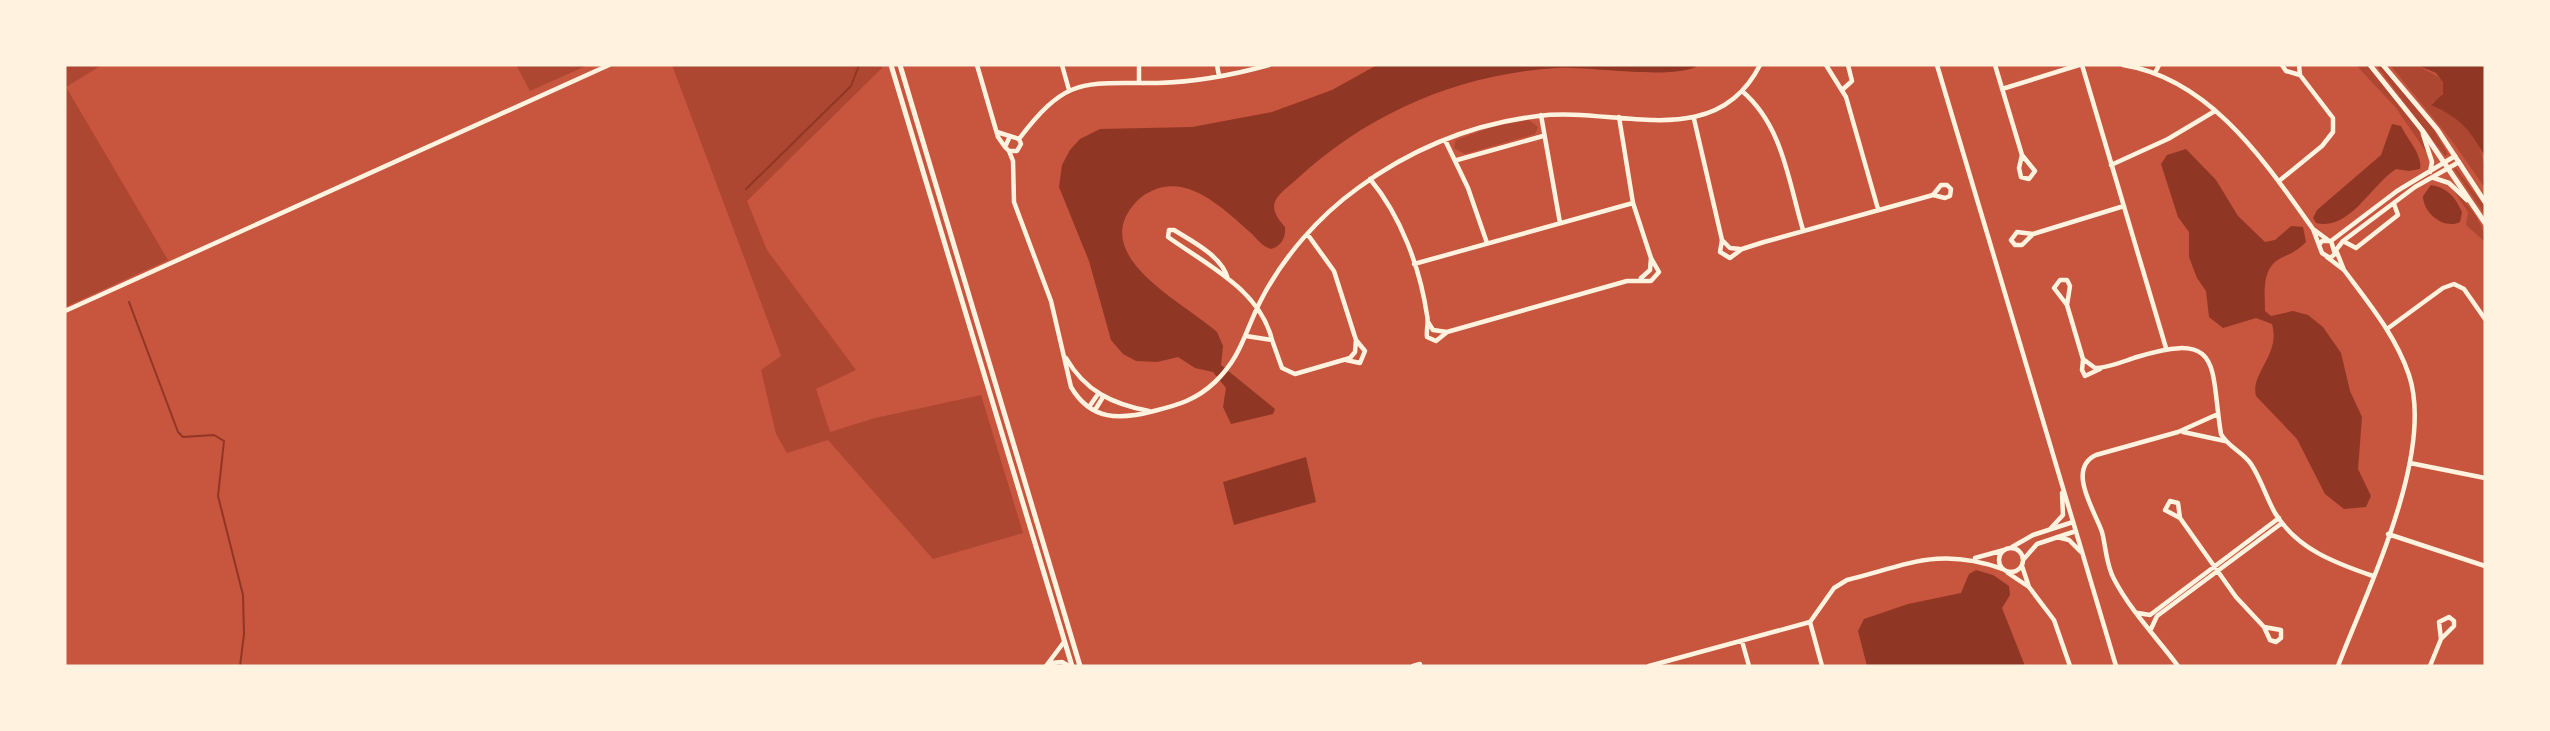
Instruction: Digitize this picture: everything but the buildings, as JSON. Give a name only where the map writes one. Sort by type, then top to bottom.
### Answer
[{"type":"main road","points":[[891,65],[1070,666]]},
{"type":"main road","points":[[900,65],[1080,666]]},
{"type":"main road","points":[[2370,65],[2422,130],[2485,223]]},
{"type":"main road","points":[[2383,65],[2455,156],[2485,202]]},
{"type":"street","points":[[65,311],[609,65]]},
{"type":"street","points":[[976,65],[997,132],[1007,149],[1013,170],[1014,202],[1043,275],[1071,387],[1092,409],[1123,418],[1190,401],[1215,382],[1230,365],[1246,336],[1257,307],[1279,270],[1308,235],[1341,201],[1370,179],[1411,155],[1485,126],[1541,115],[1668,121],[1695,119],[1722,106],[1742,90],[1760,65]]},
{"type":"street","points":[[1062,65],[1069,90]]},
{"type":"street","points":[[1139,65],[1139,82]]},
{"type":"street","points":[[1217,65],[1219,76]]},
{"type":"street","points":[[1013,170],[1019,139],[1043,110],[1069,90],[1107,81],[1175,82],[1269,65]]},
{"type":"street","points":[[1826,65],[1842,90],[1878,209]]},
{"type":"street","points":[[1842,90],[1852,81],[1848,65]]},
{"type":"street","points":[[1937,65],[2116,666]]},
{"type":"street","points":[[1995,65],[2022,155],[2019,173],[2021,177],[2029,179],[2034,174],[2034,167],[2022,155]]},
{"type":"street","points":[[2002,89],[2080,65],[2166,348]]},
{"type":"street","points":[[2123,65],[2155,73],[2191,91],[2215,111],[2279,181],[2313,229],[2327,257],[2344,270]]},
{"type":"street","points":[[2155,73],[2159,65]]},
{"type":"street","points":[[2282,65],[2286,71],[2300,75]]},
{"type":"street","points":[[2279,181],[2322,146],[2333,132],[2330,111],[2300,75],[2299,65]]},
{"type":"street","points":[[1742,90],[1763,111],[1776,134],[1803,230]]},
{"type":"street","points":[[2111,165],[2168,139],[2215,111]]},
{"type":"street","points":[[1541,115],[1560,223]]},
{"type":"street","points":[[1619,117],[1633,203],[1651,258],[1659,268],[1658,276],[1651,281],[1640,278]]},
{"type":"street","points":[[1695,119],[1722,240],[1720,252],[1726,258],[1733,257],[1742,249]]},
{"type":"street","points":[[2422,130],[2432,162],[2430,172]]},
{"type":"street","points":[[997,132],[1019,139]]},
{"type":"street","points":[[1007,149],[1010,136]]},
{"type":"street","points":[[1457,160],[1543,136]]},
{"type":"street","points":[[1445,140],[1457,160],[1487,243]]},
{"type":"street","points":[[1007,149],[1019,149]]},
{"type":"street","points":[[2327,257],[2332,257],[2343,241],[2433,178],[2455,156]]},
{"type":"street","points":[[2319,245],[2330,241],[2397,191],[2430,172],[2459,162]]},
{"type":"street","points":[[2433,178],[2449,183],[2473,205]]},
{"type":"street","points":[[1370,179],[1395,216],[1413,264],[1428,322],[1433,330],[1447,332],[1640,278],[1650,270],[1651,258]]},
{"type":"street","points":[[1722,240],[1730,248],[1742,249],[1933,195]]},
{"type":"street","points":[[1413,264],[1633,203]]},
{"type":"street","points":[[2343,241],[2356,248],[2398,215],[2394,204]]},
{"type":"street","points":[[2033,234],[2017,232],[2011,240],[2018,246],[2033,234],[2124,206]]},
{"type":"street","points":[[2313,229],[2330,241],[2344,270],[2387,329],[2408,373],[2413,391],[2416,426],[2410,463],[2388,534],[2338,666]]},
{"type":"street","points":[[1228,279],[1223,266],[1209,253],[1174,230],[1169,230],[1167,234],[1170,239],[1228,279],[1257,307],[1266,320],[1280,365],[1290,373],[1346,360],[1357,363],[1364,360],[1365,351],[1356,340],[1334,271],[1308,235]]},
{"type":"street","points":[[2067,305],[2070,286],[2067,281],[2060,280],[2054,288],[2067,305],[2083,359],[2085,376],[2101,368],[2166,348],[2187,346],[2205,356],[2217,386],[2225,441]]},
{"type":"street","points":[[2387,329],[2448,285],[2464,289],[2485,319]]},
{"type":"street","points":[[1428,322],[1426,333],[1430,340],[1439,340],[1447,332]]},
{"type":"street","points":[[1246,336],[1272,340]]},
{"type":"street","points":[[1346,360],[1355,352],[1356,340]]},
{"type":"street","points":[[1063,354],[1078,376],[1100,396],[1153,411]]},
{"type":"street","points":[[2083,359],[2091,366],[2101,368]]},
{"type":"street","points":[[1092,409],[1100,396]]},
{"type":"street","points":[[2178,666],[2112,575],[2102,534],[2086,495],[2083,470],[2085,463],[2096,455],[2178,432],[2219,414]]},
{"type":"street","points":[[2178,432],[2196,433],[2225,441],[2249,461],[2281,521],[2319,555],[2373,576]]},
{"type":"street","points":[[2410,463],[2485,478]]},
{"type":"street","points":[[2050,529],[2059,521],[2064,509],[2061,481]]},
{"type":"street","points":[[2180,518],[2215,569],[2264,627]]},
{"type":"street","points":[[2138,613],[2150,615],[2281,521]]},
{"type":"street","points":[[1649,666],[1810,622],[1834,588],[1847,580],[1936,557],[1971,558],[2006,549],[2050,529],[2073,522]]},
{"type":"street","points":[[2004,570],[2014,571],[2031,548],[2053,537],[2076,531]]},
{"type":"street","points":[[2388,534],[2484,564]]},
{"type":"street","points":[[2053,537],[2069,540],[2084,557]]},
{"type":"street","points":[[2006,549],[2018,551],[2029,587]]},
{"type":"street","points":[[2004,570],[1999,559],[2006,549]]},
{"type":"street","points":[[1971,558],[2004,570],[2029,587],[2054,621],[2070,666]]},
{"type":"street","points":[[2152,632],[2152,623],[2157,616],[2215,569]]},
{"type":"street","points":[[2430,666],[2441,639],[2454,626],[2454,621],[2449,617],[2439,622],[2441,639]]},
{"type":"street","points":[[1810,622],[1822,666]]},
{"type":"street","points":[[1742,641],[1749,666]]},
{"type":"street","points":[[1048,665],[1064,642]]},
{"type":"street","points":[[1673,659],[1675,666]]},
{"type":"street","points":[[1048,665],[1058,662],[1070,666]]},
{"type":"street","points":[[1413,666],[1420,664]]},
{"type":"shaded area","points":[[65,65],[102,65],[66,87],[168,260],[65,307]]},
{"type":"shaded area","points":[[516,65],[588,65],[530,91]]},
{"type":"shaded area","points":[[672,65],[881,65],[882,68],[747,201],[767,250],[856,370],[816,389],[830,432],[875,418],[981,395],[1023,533],[933,559],[828,440],[787,453],[776,434],[761,370],[781,356]]},
{"type":"shaded area","points":[[1377,65],[1699,65],[1672,72],[1557,68],[1521,72],[1486,78],[1418,100],[1355,134],[1279,195],[1274,206],[1278,219],[1285,227],[1285,235],[1280,244],[1271,249],[1220,207],[1194,191],[1165,187],[1141,197],[1124,222],[1123,241],[1131,259],[1164,292],[1217,332],[1223,346],[1221,365],[1275,409],[1273,414],[1231,424],[1223,407],[1226,388],[1213,372],[1195,368],[1178,357],[1157,362],[1136,361],[1123,354],[1111,340],[1089,261],[1059,187],[1062,165],[1080,139],[1100,129],[1192,127],[1272,112],[1332,90]]},
{"type":"shaded area","points":[[2356,65],[2367,65],[2402,106],[2417,128],[2427,153],[2396,108]]},
{"type":"shaded area","points":[[2376,65],[2381,65],[2432,127],[2448,154],[2445,156]]},
{"type":"shaded area","points":[[2390,65],[2417,65],[2442,79],[2444,91],[2438,100],[2431,103],[2458,120],[2474,136],[2483,157],[2485,188],[2452,141]]},
{"type":"shaded area","points":[[2417,65],[2485,65],[2485,157],[2463,125],[2431,105],[2443,94],[2443,82],[2436,73]]},
{"type":"shaded area","points":[[1529,120],[1538,127],[1535,134],[1465,154],[1454,148],[1456,140],[1492,127]]},
{"type":"shaded area","points":[[2392,124],[2401,126],[2417,153],[2420,169],[2396,169],[2349,214],[2328,224],[2316,223],[2313,218],[2317,210],[2381,155]]},
{"type":"shaded area","points":[[2186,149],[2216,180],[2238,216],[2265,242],[2275,240],[2291,226],[2303,227],[2306,242],[2275,262],[2267,274],[2265,311],[2271,316],[2293,311],[2308,315],[2323,327],[2341,353],[2350,391],[2362,417],[2358,469],[2371,496],[2366,507],[2344,509],[2325,494],[2297,439],[2256,396],[2257,379],[2272,345],[2272,324],[2256,318],[2223,328],[2209,317],[2206,291],[2197,278],[2189,257],[2189,232],[2178,217],[2161,164],[2167,155]]},
{"type":"shaded area","points":[[2456,168],[2485,207],[2485,215],[2454,169]]},
{"type":"shaded area","points":[[2431,185],[2442,188],[2454,198],[2462,212],[2460,222],[2447,224],[2430,214],[2423,196]]},
{"type":"shaded area","points":[[2451,187],[2478,220],[2485,242],[2466,225],[2468,212]]},
{"type":"shaded area","points":[[1306,457],[1316,502],[1234,525],[1223,482]]},
{"type":"shaded area","points":[[1976,570],[1993,575],[2009,586],[2010,595],[2002,608],[2025,666],[1867,666],[1858,631],[1864,619],[1908,604],[1961,593],[1969,574]]},
{"type":"waterway","points":[[746,189],[851,86],[859,65]]},
{"type":"waterway","points":[[129,302],[178,432],[183,437],[214,435],[224,441],[218,496],[243,595],[244,634],[240,666]]}]
